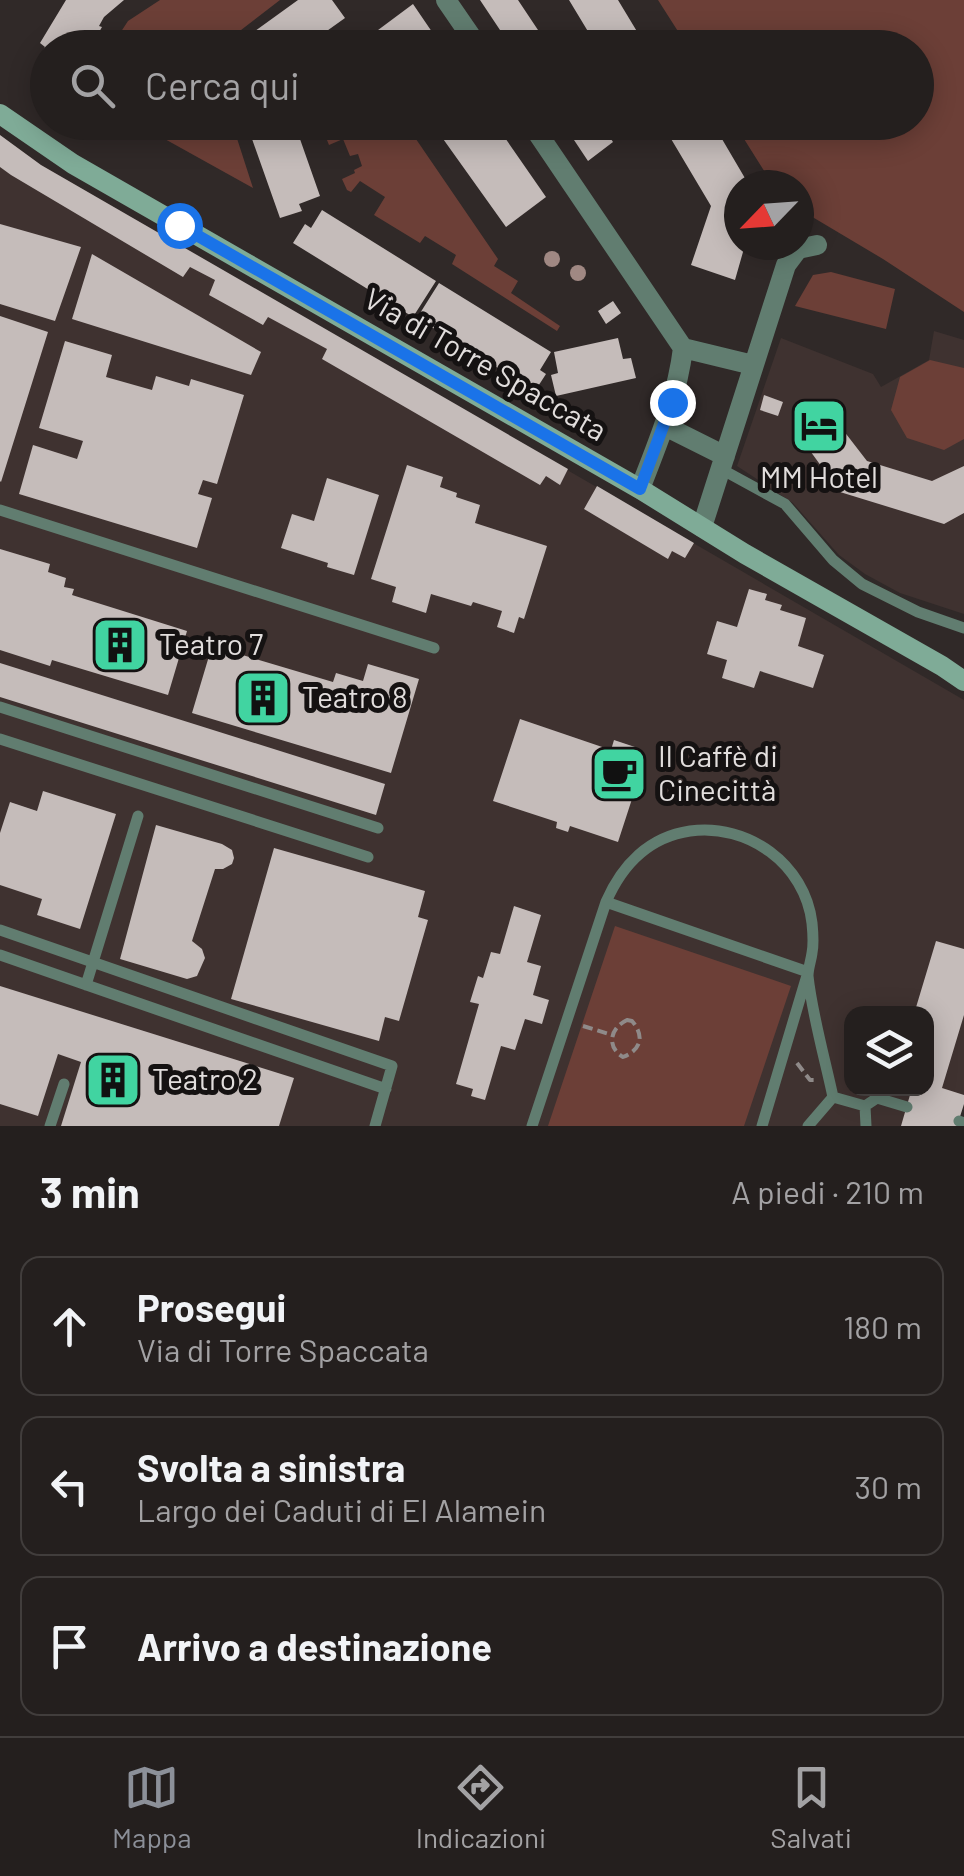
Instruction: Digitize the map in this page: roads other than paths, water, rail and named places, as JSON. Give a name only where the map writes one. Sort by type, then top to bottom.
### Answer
[{"type":"street","points":[[446,0],[466,30]]},
{"type":"street","name":"Via di Torre Spaccata","points":[[0,114],[30,135]]},
{"type":"street","name":"Via di Torre Spaccata","points":[[38,140],[73,164],[640,489],[964,681]]},
{"type":"street","points":[[542,140],[682,348],[753,366]]},
{"type":"street","points":[[702,527],[788,259],[798,249],[818,245]]},
{"type":"street","points":[[640,489],[676,390],[682,348]]},
{"type":"street","points":[[665,426],[723,463]]},
{"type":"street","points":[[942,666],[964,670]]},
{"type":"lane","points":[[723,463],[785,504],[833,560],[862,584],[918,612],[964,628]]},
{"type":"lane","points":[[0,510],[434,648]]},
{"type":"lane","points":[[0,707],[378,828]]},
{"type":"lane","points":[[0,740],[368,857]]},
{"type":"lane","points":[[86,985],[138,816]]},
{"type":"lane","points":[[532,1126],[606,902],[623,869],[651,845],[668,837],[704,830],[741,836],[774,854],[798,882],[812,916],[814,935],[808,972],[762,1126]]},
{"type":"lane","points":[[606,902],[808,972]]},
{"type":"lane","points":[[0,930],[392,1066],[376,1126]]},
{"type":"lane","points":[[0,955],[386,1089]]},
{"type":"lane","points":[[808,972],[833,1097]]},
{"type":"lane","points":[[50,1126],[64,1084]]},
{"type":"lane","points":[[833,1097],[865,1106],[877,1098],[907,1106]]},
{"type":"lane","points":[[808,1126],[833,1097]]},
{"type":"lane","points":[[865,1106],[866,1126]]},
{"type":"place","name":"MM Hotel","points":[[819,426]]},
{"type":"place","name":"Teatro 7","points":[[120,645]]},
{"type":"place","name":"Teatro 8","points":[[263,698]]},
{"type":"place","name":"Il Caffè di Cinecittà","points":[[619,774]]},
{"type":"place","name":"Teatro 2","points":[[113,1080]]}]
